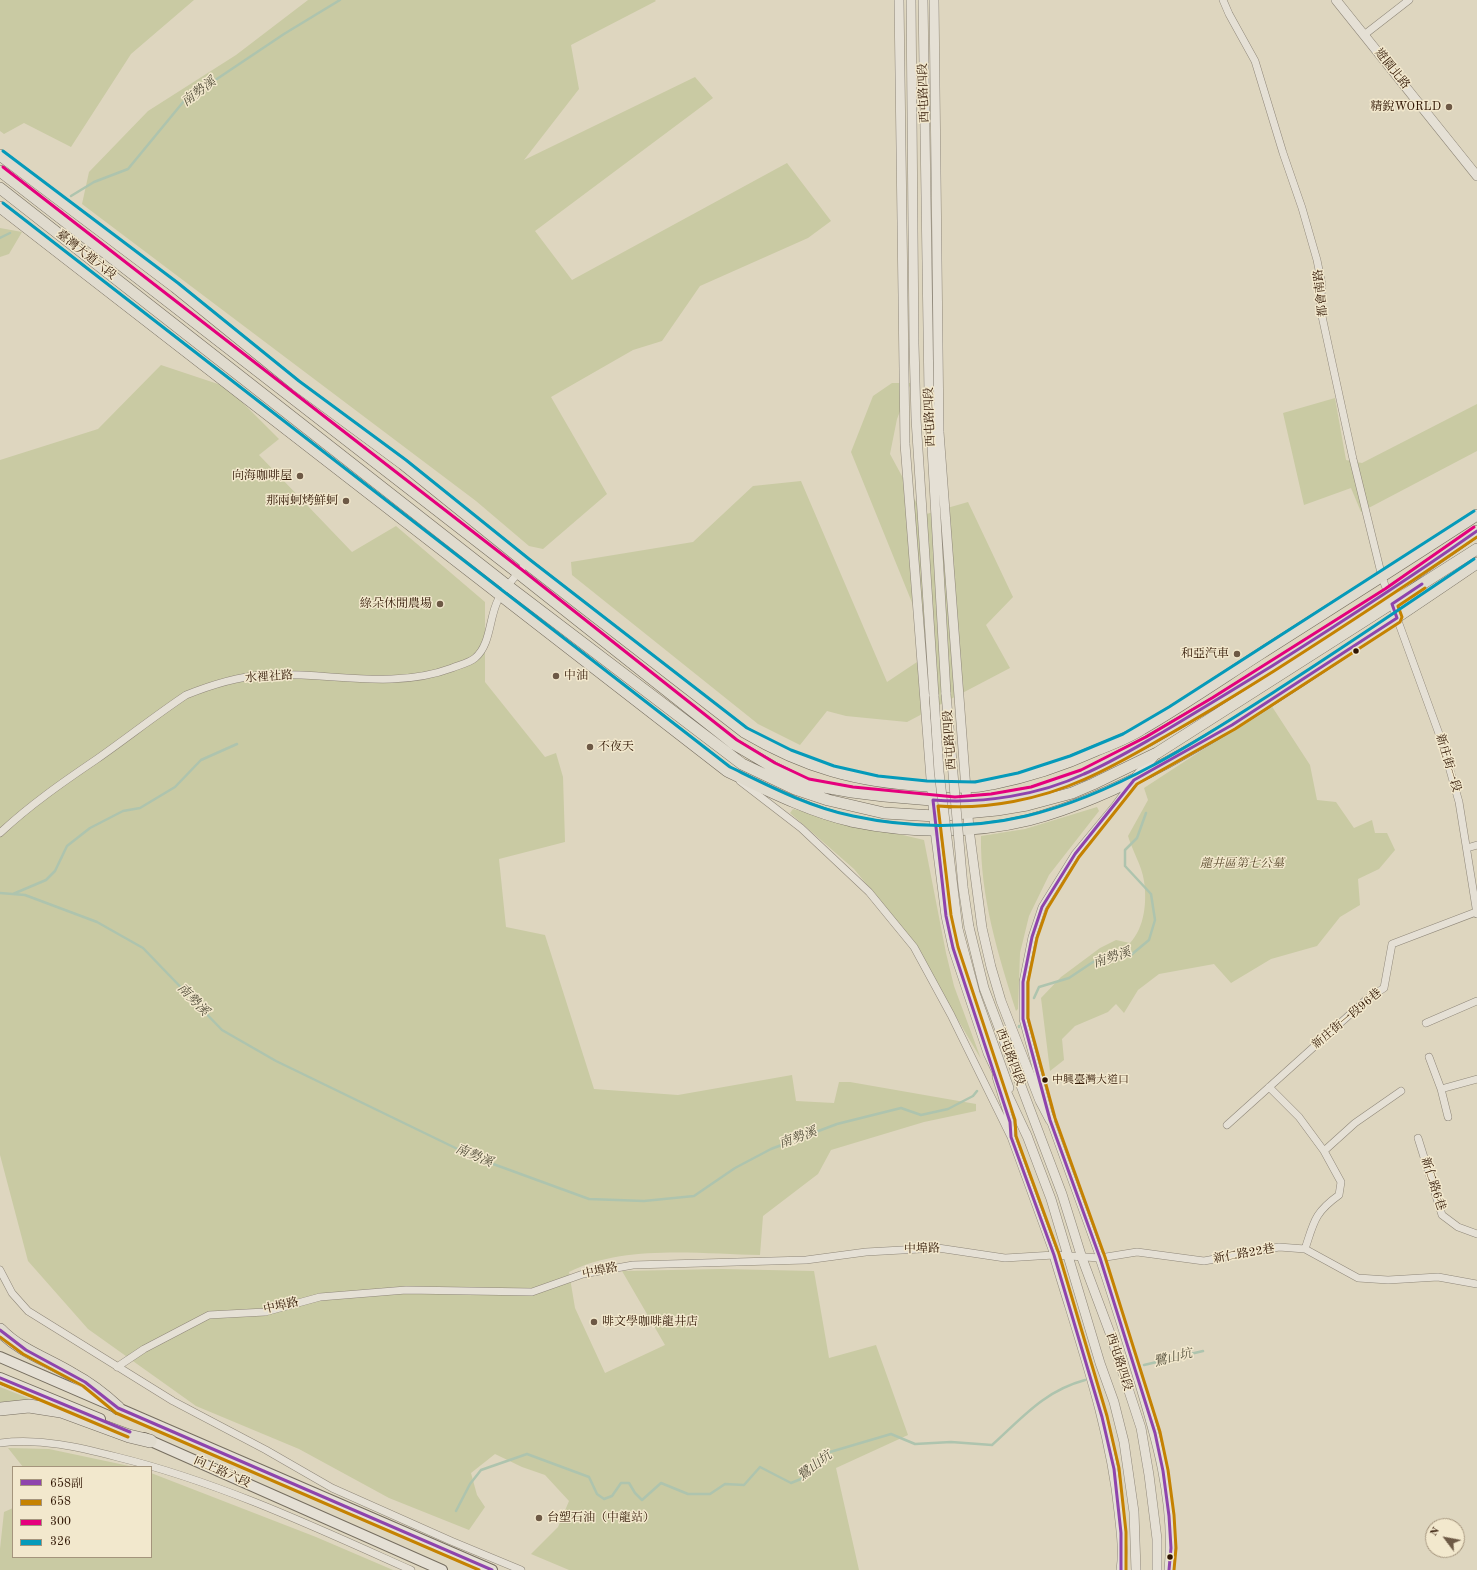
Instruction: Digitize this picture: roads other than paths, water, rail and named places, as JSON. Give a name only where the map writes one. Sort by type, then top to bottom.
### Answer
[{"type":"highway","points":[[0,1330],[27,1350],[73,1374],[97,1390],[118,1408]]},
{"type":"highway","points":[[0,1409],[29,1406],[61,1410],[129,1436],[150,1440]]},
{"type":"main road","points":[[0,154],[175,287],[296,385],[403,464],[526,564],[744,732],[772,749],[797,760],[843,775],[885,783],[966,787],[990,785],[1036,773],[1077,759],[1141,730],[1477,515]]},
{"type":"main road","name":"臺灣大道六段","points":[[0,171],[518,573],[734,744],[773,767],[808,784],[884,796],[933,800],[967,800],[992,799],[1032,792],[1083,775],[1126,753],[1215,702],[1388,593],[1477,531]]},
{"type":"main road","name":"臺灣大道六段","points":[[0,188],[508,586],[742,764],[795,789],[828,800],[884,813],[935,816],[968,814],[1027,805],[1072,793],[1158,753],[1332,640],[1392,604],[1477,549]]},
{"type":"main road","name":"臺灣大道六段","points":[[0,208],[727,771],[777,795],[850,820],[883,826],[935,830],[969,829],[1007,824],[1058,811],[1134,780],[1232,726],[1397,618],[1477,563]]},
{"type":"main road","name":"向上路六段","points":[[0,1357],[492,1570]]},
{"type":"main road","name":"向上路六段","points":[[0,1378],[150,1440],[442,1570]]},
{"type":"street","name":"西屯路四段","points":[[899,0],[905,444],[935,830],[946,916],[953,948],[988,1053],[1028,1138]]},
{"type":"street","name":"西屯路四段","points":[[911,0],[916,418],[940,772],[958,929],[975,993],[1051,1199],[1114,1402],[1124,1442],[1134,1512],[1136,1570]]},
{"type":"street","name":"西屯路四段","points":[[923,0],[928,394],[946,694],[963,887],[969,926],[984,988],[1006,1049],[1045,1146],[1082,1258],[1110,1333],[1141,1428],[1149,1475],[1157,1539],[1157,1570]]},
{"type":"street","name":"西屯路四段","points":[[934,0],[940,432],[945,526],[969,829],[982,928],[991,967],[1001,1001],[1037,1094],[1050,1120]]},
{"type":"street","name":"都會南路","points":[[1224,0],[1229,14],[1255,61],[1282,154],[1302,208],[1317,260],[1322,285],[1320,307],[1353,459],[1382,577],[1397,618]]},
{"type":"street","name":"遊園北路","points":[[1336,0],[1477,176]]},
{"type":"street","points":[[1364,35],[1408,0]]},
{"type":"street","points":[[910,498],[916,418]]},
{"type":"street","points":[[934,495],[940,432]]},
{"type":"street","name":"水裡社路","points":[[0,833],[25,809],[61,782],[186,695],[227,680],[262,675],[303,675],[377,680],[406,678],[447,670],[475,659],[487,638],[500,596],[526,564]]},
{"type":"street","name":"新庄街一段","points":[[1397,618],[1442,742],[1459,802],[1477,913]]},
{"type":"street","points":[[1134,780],[1158,753]]},
{"type":"street","points":[[727,771],[801,828],[869,892],[914,947],[954,1021],[1011,1137],[1054,1255],[1102,1417],[1114,1469],[1121,1532],[1122,1570]]},
{"type":"street","name":"西屯路四段","points":[[1134,780],[1075,854],[1042,907],[1032,937],[1023,982],[1023,1019],[1050,1120],[1100,1258],[1155,1433],[1163,1471],[1169,1516],[1171,1548],[1170,1570]]},
{"type":"street","points":[[1467,848],[1477,845]]},
{"type":"street","name":"新庄街一段96巷","points":[[1227,1125],[1367,999],[1384,988],[1392,944],[1477,913]]},
{"type":"street","points":[[1426,1023],[1477,1001]]},
{"type":"street","points":[[988,1053],[1010,1122],[1011,1137]]},
{"type":"street","points":[[1430,1057],[1441,1089],[1448,1117]]},
{"type":"street","points":[[1441,1089],[1477,1079]]},
{"type":"street","points":[[1269,1087],[1299,1117],[1324,1151],[1341,1182],[1339,1195],[1327,1203],[1314,1219],[1305,1249]]},
{"type":"street","points":[[1324,1151],[1355,1123],[1401,1091]]},
{"type":"street","name":"新仁路6巷","points":[[1418,1138],[1442,1215],[1458,1227],[1477,1234]]},
{"type":"street","name":"新仁路22巷","points":[[1100,1258],[1137,1252],[1204,1261],[1279,1247],[1305,1249],[1358,1278],[1388,1280],[1438,1277],[1477,1284]]},
{"type":"street","name":"中埠路","points":[[117,1367],[144,1349],[209,1315],[265,1312],[320,1297],[406,1290],[532,1292],[583,1274],[633,1265],[806,1260],[847,1254],[918,1248],[938,1248],[1005,1258],[1054,1255],[1100,1258]]},
{"type":"street","points":[[0,1270],[12,1293],[28,1311],[173,1401],[266,1450],[332,1488],[451,1541],[521,1570]]},
{"type":"street","points":[[0,1443],[22,1441],[47,1442],[91,1450],[160,1468],[286,1515],[411,1570]]},
{"type":"waterway","name":"南勢溪","points":[[71,196],[94,182],[128,169],[184,101],[284,34],[340,0]]},
{"type":"waterway","name":"南勢溪","points":[[0,238],[10,233]]},
{"type":"waterway","name":"南勢溪","points":[[13,894],[46,880],[55,871],[67,846],[90,828],[123,811],[140,808],[175,787],[201,760],[237,744]]},
{"type":"waterway","name":"南勢溪","points":[[1034,998],[1039,987],[1069,978],[1093,962],[1131,955],[1149,940],[1155,920],[1151,894],[1125,866],[1125,850],[1137,838],[1146,813]]},
{"type":"waterway","name":"南勢溪","points":[[0,893],[25,895],[97,922],[143,948],[222,1030],[276,1061],[474,1157],[589,1199],[644,1201],[694,1196],[735,1168],[771,1149],[837,1124],[901,1108],[921,1115],[948,1109],[973,1096],[977,1091]]},
{"type":"waterway","name":"鷺山坑","points":[[1144,1365],[1203,1351]]},
{"type":"waterway","name":"鷺山坑","points":[[456,1511],[470,1484],[481,1470],[527,1454],[589,1477],[597,1494],[604,1499],[612,1496],[621,1483],[629,1483],[635,1493],[642,1500],[661,1483],[688,1494],[710,1494],[725,1484],[744,1485],[760,1467],[791,1483],[801,1479],[813,1466],[830,1452],[891,1434],[915,1444],[951,1442],[992,1445],[1034,1406],[1045,1398],[1070,1385],[1085,1380]]},
{"type":"place","name":"精銳WORLD","points":[[1449,107]]},
{"type":"place","name":"向海咖啡屋","points":[[300,476]]},
{"type":"place","name":"那兩蚵烤鮮蚵","points":[[346,501]]},
{"type":"place","name":"綠朵休閒農場","points":[[440,604]]},
{"type":"place","name":"和亞汽車","points":[[1237,654]]},
{"type":"place","name":"中油","points":[[556,676]]},
{"type":"place","name":"不夜天","points":[[590,747]]},
{"type":"place","name":"中興臺灣大道口","points":[[1045,1080]]},
{"type":"place","name":"啡文學咖啡龍井店","points":[[594,1322]]},
{"type":"place","name":"台塑石油（中龍站）","points":[[539,1518]]},
{"type":"park label","name":"龍井區第七公墓","points":[[1242,864]]}]
